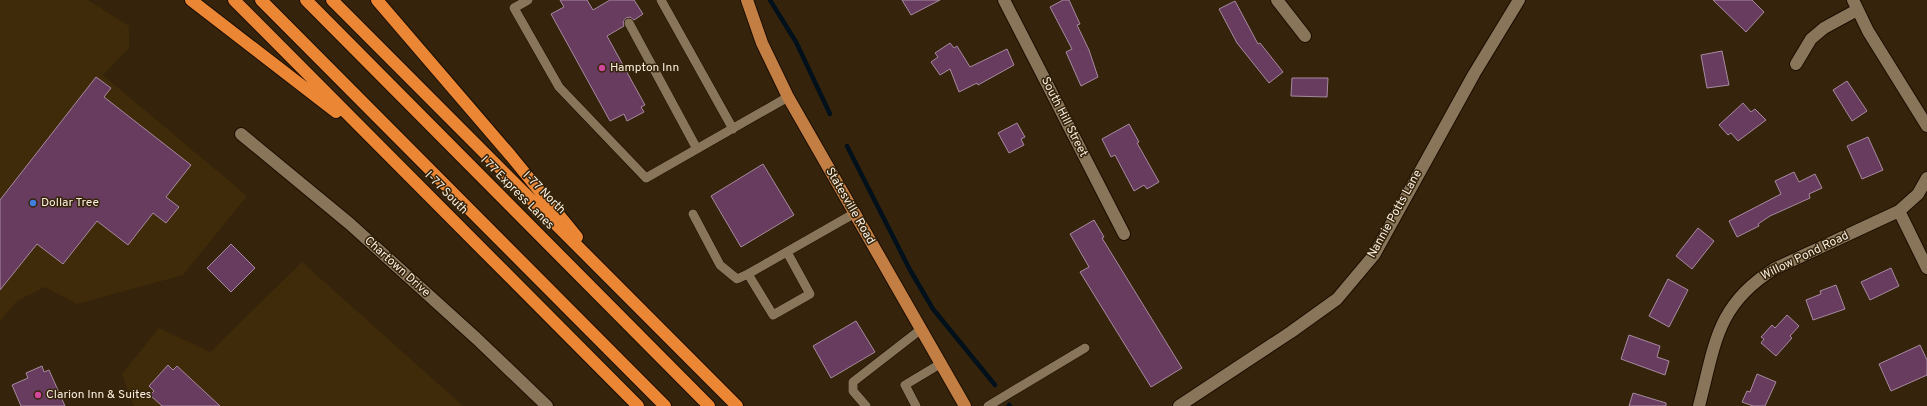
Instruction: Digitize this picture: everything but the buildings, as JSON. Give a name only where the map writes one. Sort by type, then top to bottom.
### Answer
[{"type":"highway","points":[[191,0],[376,143]]},
{"type":"highway","name":"I-77 South","points":[[234,0],[638,406]]},
{"type":"highway","points":[[261,0],[665,406]]},
{"type":"highway","name":"I 77 Express Lanes","points":[[306,0],[709,406]]},
{"type":"highway","name":"I-77 North","points":[[332,0],[736,406]]},
{"type":"highway","points":[[377,0],[511,156],[620,290]]},
{"type":"main road","name":"Statesville Road","points":[[747,0],[762,44],[788,97],[920,330],[965,406]]},
{"type":"street","name":"South Hill Street","points":[[1004,0],[1124,234]]},
{"type":"street","points":[[1277,0],[1305,36]]},
{"type":"street","name":"Nannie Potts Lane","points":[[1179,406],[1279,340],[1337,299],[1360,272],[1374,255],[1474,74],[1519,0]]},
{"type":"street","points":[[1796,64],[1811,39],[1855,5],[1882,54],[1927,126]]},
{"type":"street","name":"Chartown Drive","points":[[241,134],[350,224],[477,339],[547,406]]},
{"type":"street","name":"Willow Pond Road","points":[[1699,406],[1718,334],[1723,321],[1740,295],[1750,285],[1774,269],[1899,211],[1918,194],[1927,178]]},
{"type":"street","points":[[1899,211],[1927,268]]},
{"type":"lane","points":[[528,0],[514,8],[559,87],[646,178],[788,97]]},
{"type":"lane","points":[[661,0],[732,129]]},
{"type":"lane","points":[[629,23],[697,149]]},
{"type":"lane","points":[[693,214],[720,265],[737,279],[855,213]]},
{"type":"lane","points":[[748,274],[773,315],[810,294],[787,252]]},
{"type":"lane","points":[[866,406],[853,391],[853,382],[920,330]]},
{"type":"lane","points":[[988,406],[1085,348]]},
{"type":"lane","points":[[916,406],[904,385],[940,364]]},
{"type":"shaded area","points":[[0,0],[88,0],[129,26],[129,48],[103,75],[247,196],[183,275],[77,304],[45,287],[17,301],[0,321]]},
{"type":"shaded area","points":[[302,262],[463,406],[134,406],[122,374],[159,328],[210,352]]},
{"type":"waterway","points":[[770,0],[796,42],[830,114]]},
{"type":"waterway","points":[[847,146],[910,270],[933,309],[995,385]]},
{"type":"place","name":"Hampton Inn","points":[[602,68]]},
{"type":"place","name":"Dollar Tree","points":[[33,203]]},
{"type":"place","name":"Clarion Inn & Suites","points":[[38,395]]}]
